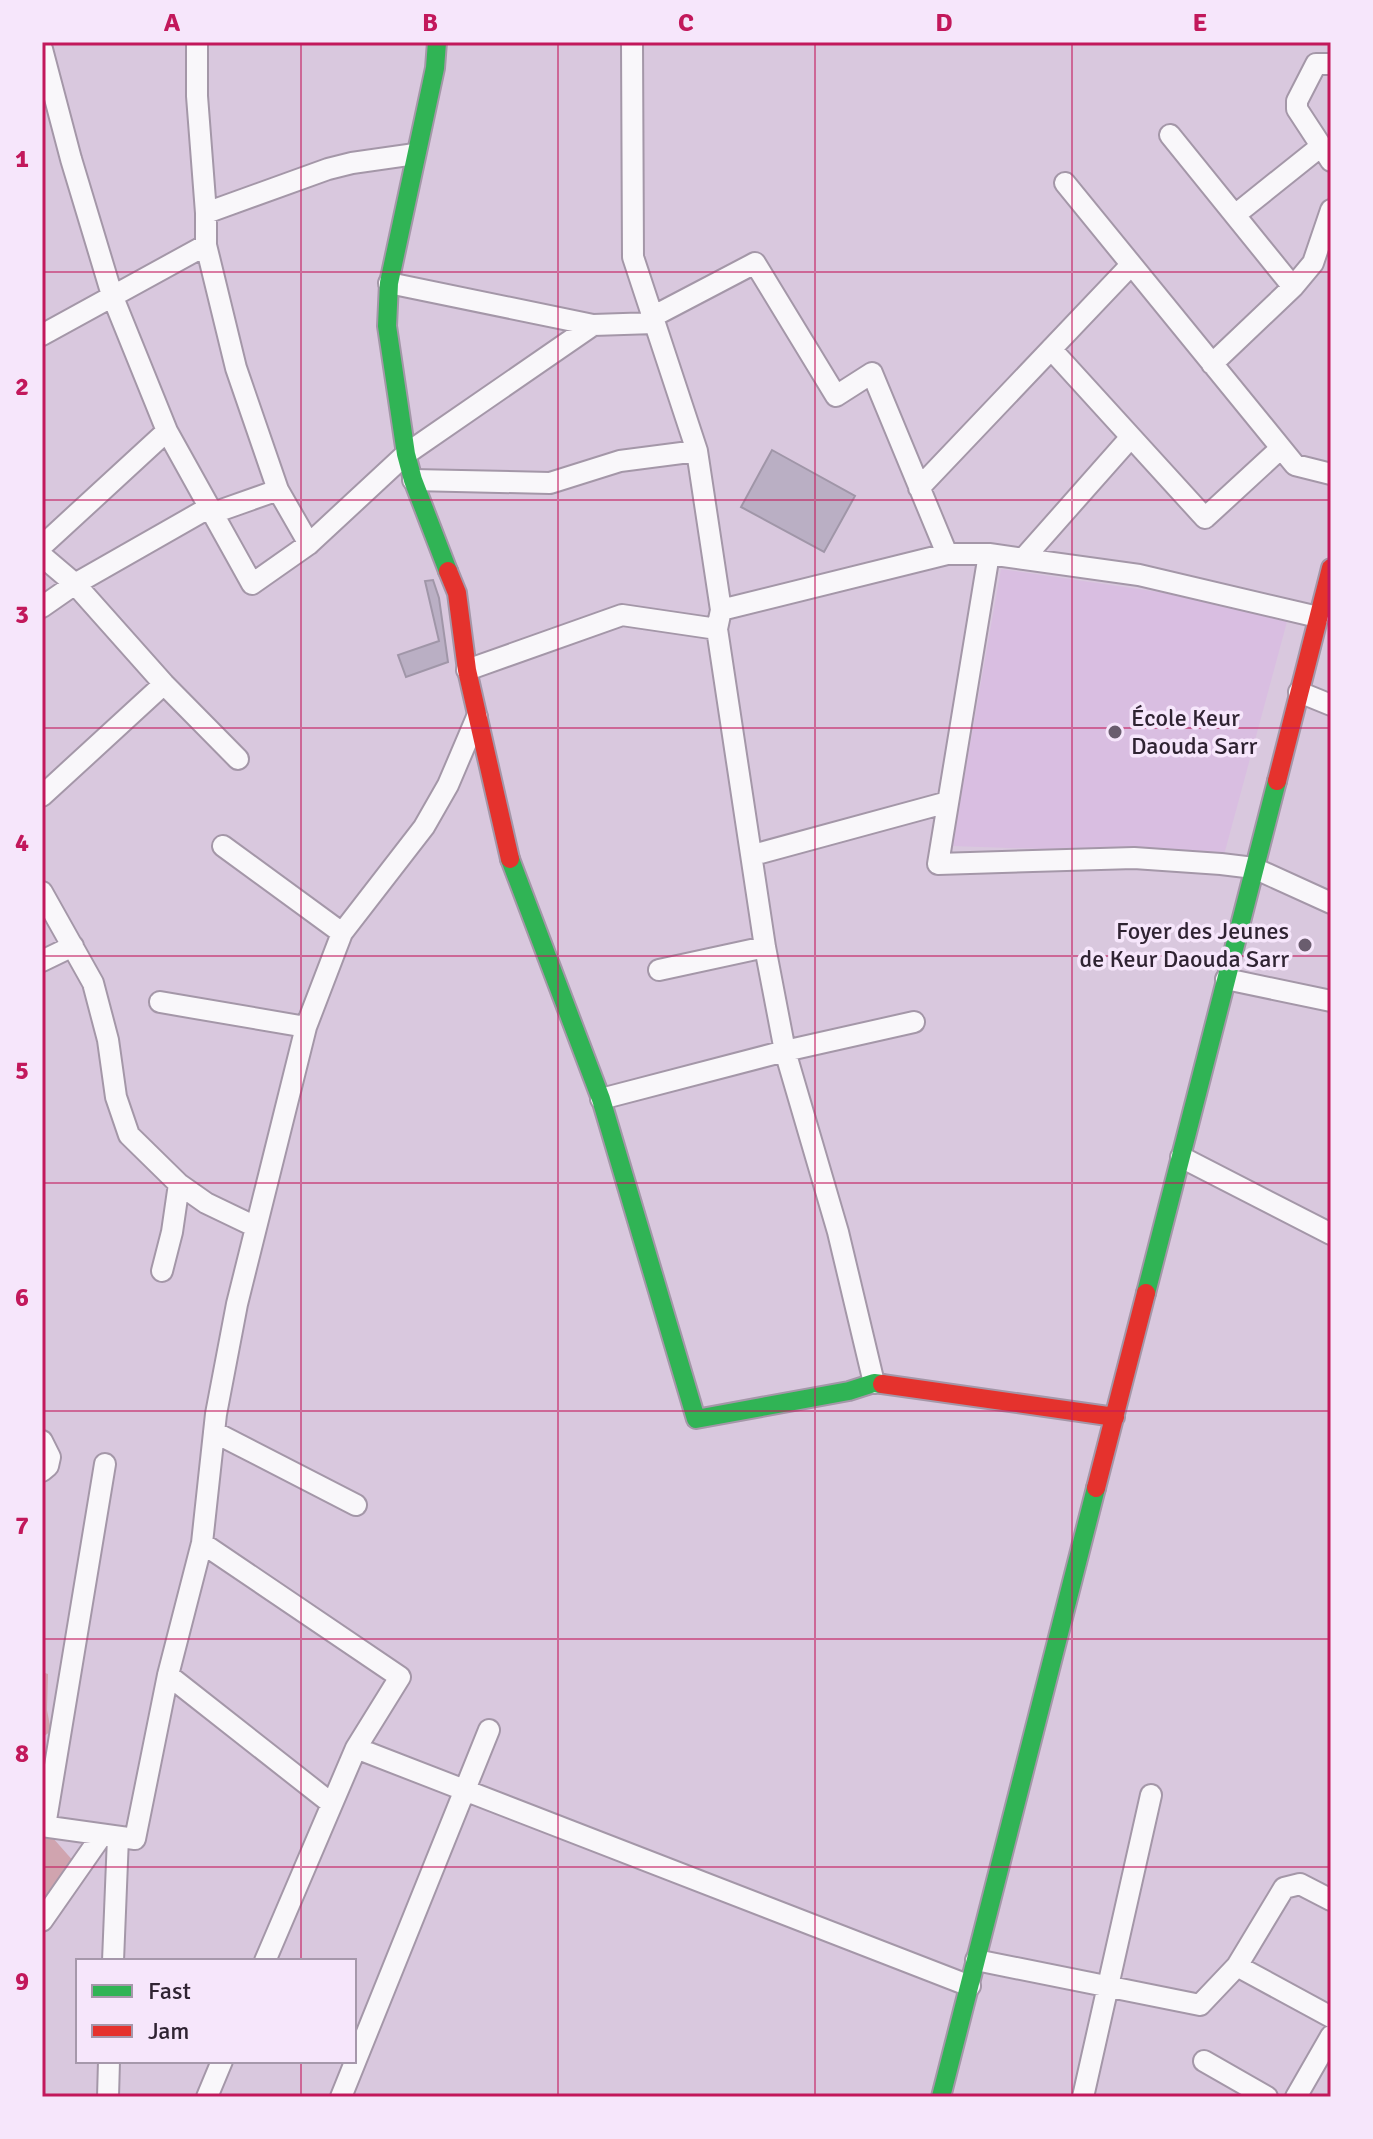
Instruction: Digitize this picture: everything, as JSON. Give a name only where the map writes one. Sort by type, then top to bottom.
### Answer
[{"type":"street","points":[[197,42],[206,245],[236,368],[278,490],[309,544]]},
{"type":"street","points":[[437,42],[435,68],[389,283],[387,326],[406,454],[457,593],[467,670],[507,851],[601,1099],[696,1419],[849,1391],[874,1383],[1115,1417]]},
{"type":"street","points":[[632,42],[633,257],[697,451],[765,947],[785,1051],[838,1232],[874,1383]]},
{"type":"street","points":[[42,49],[112,295],[167,431],[252,584],[309,544],[406,454],[593,325]]},
{"type":"street","points":[[1235,215],[1326,154],[1300,117],[1297,101],[1316,64],[1331,64]]},
{"type":"street","points":[[1170,135],[1293,287]]},
{"type":"street","points":[[206,213],[328,169],[415,154]]},
{"type":"street","points":[[1065,183],[1295,465],[1331,474]]},
{"type":"street","points":[[1212,364],[1293,287],[1313,263],[1331,210]]},
{"type":"street","points":[[42,335],[206,245]]},
{"type":"street","points":[[389,283],[593,325],[653,320],[755,263],[836,396],[872,373],[947,554]]},
{"type":"street","points":[[919,488],[1131,265]]},
{"type":"street","points":[[1051,349],[1205,518],[1281,448]]},
{"type":"street","points":[[42,546],[167,431]]},
{"type":"street","points":[[1023,559],[1131,437]]},
{"type":"street","points":[[413,480],[550,483],[620,461],[697,451]]},
{"type":"street","points":[[42,607],[75,584],[212,510],[278,490]]},
{"type":"street","points":[[467,670],[622,615],[719,620],[947,554],[989,554],[1139,575],[1318,617]]},
{"type":"street","points":[[989,554],[938,864],[1134,858],[1254,868],[1331,903]]},
{"type":"street","points":[[42,556],[75,584],[164,684],[238,759]]},
{"type":"street","points":[[941,2097],[1331,568]]},
{"type":"street","points":[[42,796],[164,684]]},
{"type":"street","points":[[1299,692],[1331,705]]},
{"type":"street","points":[[105,1464],[43,1826],[135,1839],[168,1675],[202,1543],[214,1432],[237,1304],[306,1027],[342,933],[424,827],[448,785],[478,714]]},
{"type":"street","points":[[753,855],[948,802]]},
{"type":"street","points":[[223,846],[342,933]]},
{"type":"street","points":[[42,892],[93,983],[108,1040],[116,1097],[129,1135],[179,1184],[206,1203],[256,1227]]},
{"type":"street","points":[[42,961],[73,946]]},
{"type":"street","points":[[659,970],[765,947]]},
{"type":"street","points":[[1226,979],[1331,1001]]},
{"type":"street","points":[[160,1002],[306,1027]]},
{"type":"street","points":[[601,1099],[785,1051],[914,1022]]},
{"type":"street","points":[[1181,1157],[1331,1234]]},
{"type":"street","points":[[162,1271],[179,1184]]},
{"type":"street","points":[[214,1432],[356,1505]]},
{"type":"street","points":[[42,1441],[50,1457],[48,1466],[42,1471]]},
{"type":"street","points":[[202,1543],[400,1677],[356,1748],[266,1959]]},
{"type":"street","points":[[168,1675],[332,1804]]},
{"type":"street","points":[[357,2050],[489,1730]]},
{"type":"street","points":[[356,1748],[970,1986]]},
{"type":"street","points":[[1083,2097],[1151,1795]]},
{"type":"street","points":[[42,1921],[110,1836]]},
{"type":"street","points":[[110,1836],[113,1959]]},
{"type":"street","points":[[976,1960],[1107,1989],[1200,2005],[1237,1966],[1284,1888],[1300,1884],[1331,1900]]},
{"type":"street","points":[[1237,1966],[1331,2017]]},
{"type":"street","points":[[1296,2097],[1331,2036]]},
{"type":"street","points":[[1204,2061],[1267,2097]]},
{"type":"street","points":[[108,2097],[109,2063]]},
{"type":"street","points":[[207,2097],[221,2063]]},
{"type":"street","points":[[341,2097],[353,2063]]},
{"type":"shaded area","name":"École Keur Daouda Sarr","points":[[1001,569],[1193,597],[1288,618],[1224,855],[952,846]]},
{"type":"shaded area","points":[[42,1672],[48,1674],[47,1710],[51,1731],[43,1737]]},
{"type":"shaded area","points":[[45,1829],[75,1863],[42,1913],[42,1831]]},
{"type":"building","points":[[772,450],[855,496],[824,552],[741,507]]},
{"type":"building","points":[[433,580],[439,598],[448,662],[406,677],[398,655],[439,641],[425,581]]},
{"type":"traffic: fast","points":[[437,42],[435,68],[389,283],[387,326],[406,454],[448,571]]},
{"type":"traffic: fast","points":[[1146,1293],[1277,781]]},
{"type":"traffic: fast","points":[[510,859],[601,1099],[696,1419],[849,1391],[874,1383],[882,1384]]},
{"type":"traffic: fast","points":[[941,2097],[1096,1488]]},
{"type":"traffic: jam","points":[[1277,781],[1331,568]]},
{"type":"traffic: jam","points":[[448,571],[457,593],[467,670],[510,859]]},
{"type":"traffic: jam","points":[[1096,1488],[1146,1293]]},
{"type":"traffic: jam","points":[[882,1384],[1115,1417]]},
{"type":"place","name":"École Keur Daouda Sarr","points":[[1115,732]]},
{"type":"place","name":"Foyer des Jeunes de Keur Daouda Sarr","points":[[1305,945]]}]
